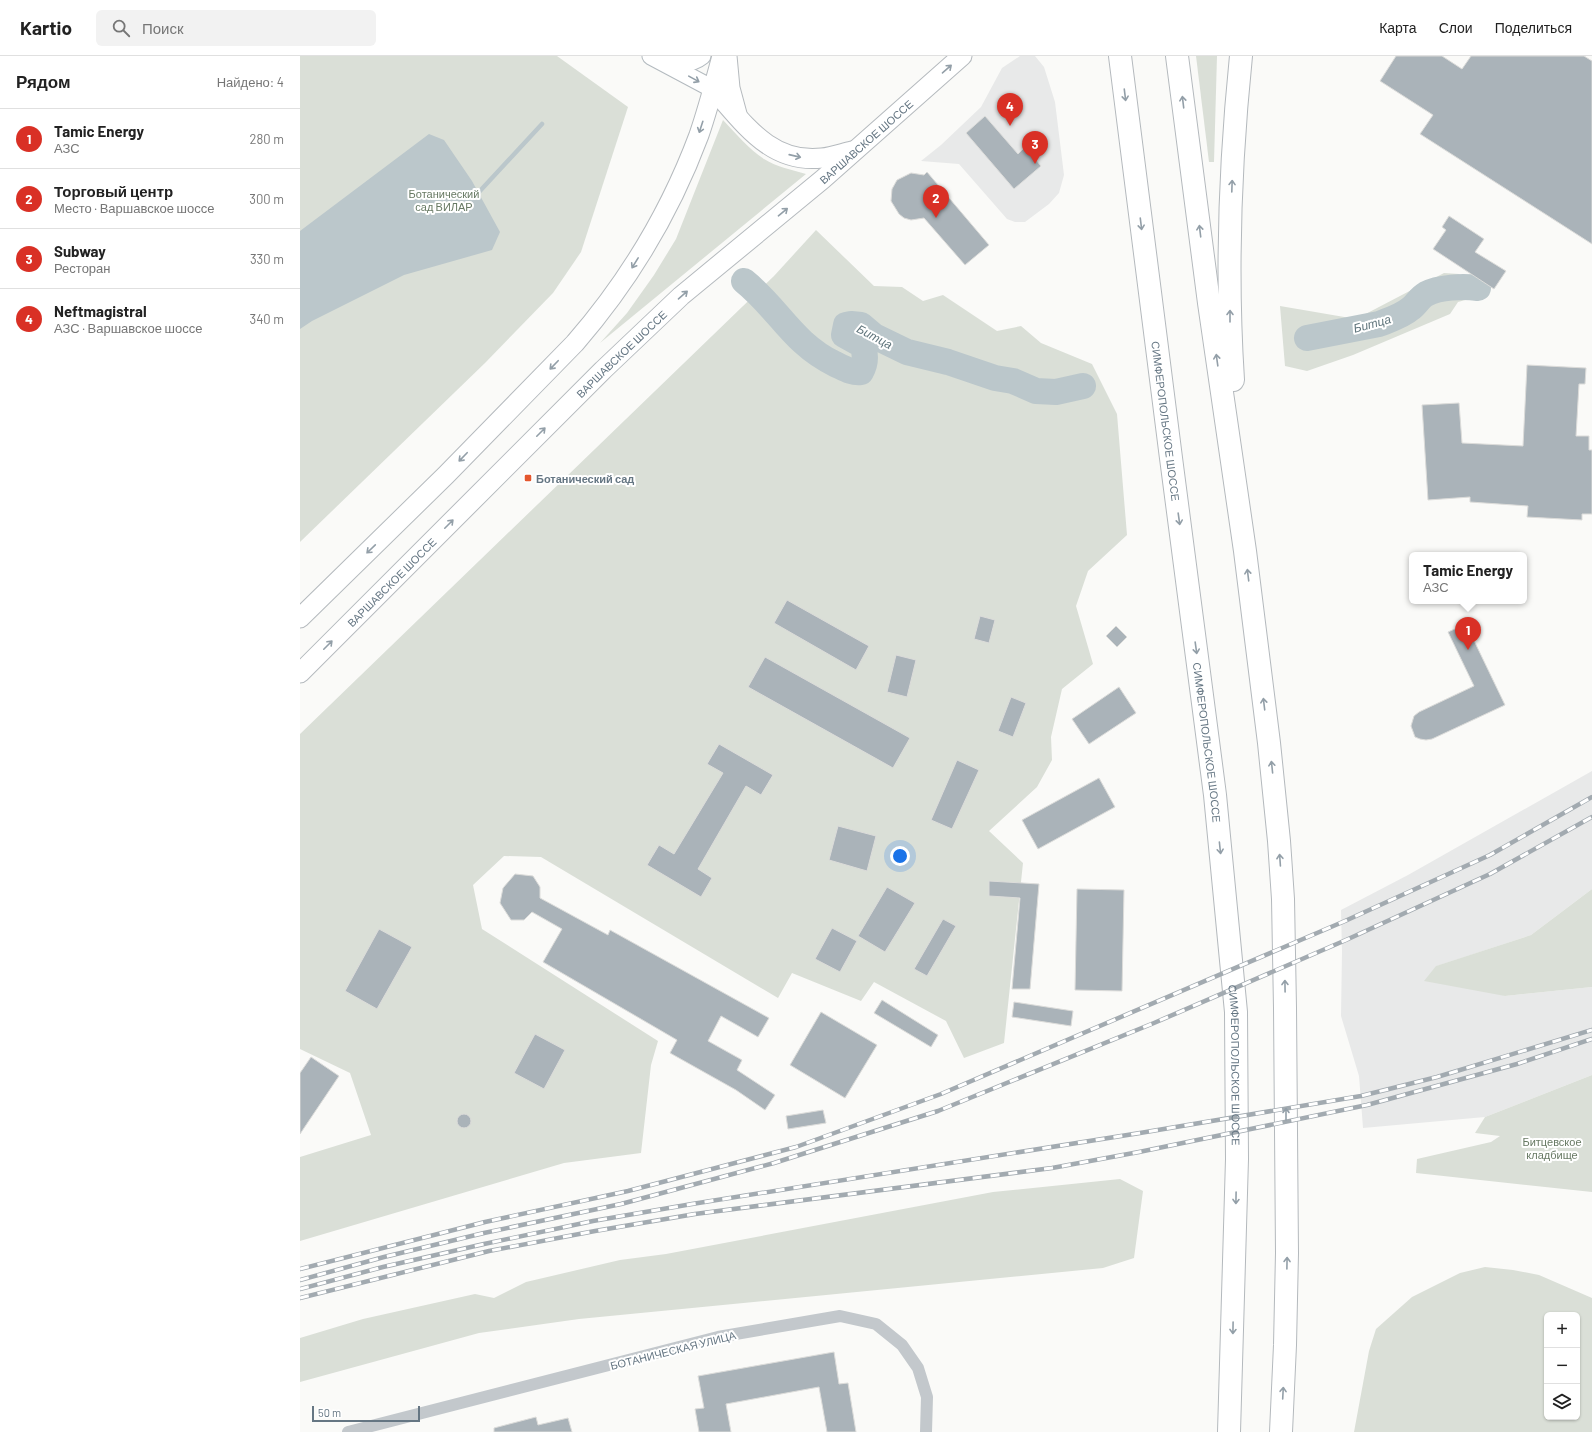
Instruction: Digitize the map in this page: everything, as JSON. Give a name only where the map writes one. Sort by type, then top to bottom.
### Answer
[{"type":"highway","name":"СИМФЕРОПОЛЬСКОЕ ШОССЕ","points":[[1120,56],[1215,795],[1236,1012],[1236,1159],[1233,1337],[1229,1432]]},
{"type":"highway","points":[[1177,56],[1209,303],[1245,551],[1269,743],[1279,840],[1283,899],[1287,1253],[1281,1432]]},
{"type":"highway","points":[[1240,56],[1232,176],[1230,327],[1245,551]]},
{"type":"main road","points":[[300,618],[457,464],[575,343],[592,323],[626,276],[667,207],[691,155],[713,89],[722,56]]},
{"type":"main road","points":[[727,56],[730,88],[738,117]]},
{"type":"main road","name":"ВАРШАВСКОЕ ШОССЕ","points":[[300,673],[612,361],[681,296],[823,179],[962,56]]},
{"type":"main road","points":[[713,89],[748,130],[772,148],[789,154],[809,158],[823,158],[854,151]]},
{"type":"street","points":[[652,56],[679,64],[689,63],[702,56]]},
{"type":"street","points":[[652,56],[713,89]]},
{"type":"street","name":"БОТАНИЧЕСКАЯ УЛИЦА","points":[[348,1432],[718,1337],[840,1316],[876,1324],[902,1345],[918,1368],[927,1397],[926,1432]]},
{"type":"shaded area","points":[[1020,56],[1035,56],[1044,67],[1055,102],[1064,175],[1059,193],[1049,204],[1025,222],[1015,222],[1007,219],[959,164],[921,161],[941,145],[981,107],[1002,68]]},
{"type":"shaded area","points":[[429,134],[444,140],[472,181],[500,232],[492,250],[404,275],[312,321],[300,329],[300,231]]},
{"type":"shaded area","points":[[1592,771],[1592,889],[1531,935],[1437,966],[1505,996],[1592,987],[1592,1075],[1485,1117],[1363,1128],[1359,1076],[1341,1016],[1341,910],[1408,875]]},
{"type":"green space","name":"Ботанический сад ВИЛАР","points":[[300,56],[557,56],[628,107],[581,252],[553,293],[485,363],[300,542]]},
{"type":"green space","points":[[1196,56],[1217,56],[1214,162],[1209,162]]},
{"type":"green space","points":[[723,120],[748,146],[764,159],[779,166],[806,174],[600,343],[627,313],[654,275],[676,239]]},
{"type":"green space","points":[[816,230],[874,286],[902,287],[923,301],[943,295],[997,331],[1021,326],[1041,343],[1092,364],[1117,414],[1127,535],[1088,571],[1076,606],[1093,664],[1062,689],[1051,737],[1052,760],[1037,787],[989,831],[1023,863],[1004,1043],[964,1058],[946,1021],[874,982],[861,1001],[792,973],[778,998],[541,857],[504,856],[473,885],[482,929],[658,1041],[651,1065],[641,1153],[564,1163],[300,1241],[300,1157],[371,1135],[350,1073],[300,1049],[300,734],[774,276]]},
{"type":"green space","points":[[1444,273],[1459,274],[1480,296],[1458,302],[1450,314],[1353,355],[1307,371],[1285,366],[1280,306],[1356,319]]},
{"type":"green space","points":[[1592,889],[1592,987],[1505,996],[1424,981],[1436,966],[1531,935]]},
{"type":"green space","name":"Битцевское кладбище","points":[[1592,1075],[1592,1192],[1416,1173],[1417,1159],[1491,1142],[1500,1136],[1475,1133],[1485,1117]]},
{"type":"green space","points":[[1120,1179],[1143,1191],[1134,1258],[1103,1268],[579,1319],[479,1333],[300,1382],[300,1338],[363,1319],[475,1294],[494,1298],[526,1282],[620,1260],[666,1254],[993,1192]]},
{"type":"green space","points":[[1485,1267],[1539,1275],[1592,1298],[1592,1432],[1354,1432],[1369,1351],[1376,1329],[1412,1297],[1460,1273]]},
{"type":"building","points":[[1396,56],[1442,56],[1462,69],[1471,56],[1584,56],[1592,61],[1592,244],[1420,134],[1433,115],[1380,81]]},
{"type":"building","points":[[985,116],[1018,154],[1025,147],[1041,166],[1014,189],[966,133]]},
{"type":"building","points":[[927,172],[989,245],[965,265],[924,218],[911,220],[904,218],[899,214],[891,201],[892,189],[897,180],[911,173],[924,175]]},
{"type":"building","points":[[1449,216],[1484,239],[1475,252],[1506,271],[1494,289],[1433,249],[1446,230],[1442,227]]},
{"type":"building","points":[[1527,365],[1586,368],[1585,384],[1579,384],[1576,436],[1589,436],[1589,450],[1592,450],[1592,514],[1582,514],[1582,520],[1527,517],[1528,506],[1470,502],[1470,497],[1428,500],[1422,405],[1459,403],[1462,443],[1523,446]]},
{"type":"building","points":[[787,600],[869,646],[856,670],[774,623]]},
{"type":"building","points":[[980,616],[995,620],[989,643],[974,639]]},
{"type":"building","points":[[1466,624],[1505,705],[1432,739],[1426,740],[1415,737],[1411,726],[1414,716],[1419,712],[1474,686],[1448,632]]},
{"type":"building","points":[[1116,626],[1127,637],[1117,647],[1106,636]]},
{"type":"building","points":[[896,655],[916,660],[907,697],[887,692]]},
{"type":"building","points":[[765,657],[910,738],[893,768],[748,687]]},
{"type":"building","points":[[1119,687],[1136,713],[1089,744],[1072,719]]},
{"type":"building","points":[[1011,697],[1026,703],[1013,737],[998,731]]},
{"type":"building","points":[[719,744],[773,775],[761,795],[746,786],[698,869],[712,878],[701,897],[647,865],[659,845],[674,854],[723,773],[707,764]]},
{"type":"building","points":[[957,760],[979,770],[952,829],[931,820]]},
{"type":"building","points":[[1099,778],[1115,807],[1038,849],[1022,820]]},
{"type":"building","points":[[838,826],[876,836],[867,871],[829,860]]},
{"type":"building","points":[[515,874],[533,876],[540,887],[540,898],[608,935],[610,930],[769,1018],[758,1037],[721,1016],[708,1041],[742,1060],[737,1070],[775,1095],[765,1110],[736,1090],[670,1053],[677,1040],[543,962],[562,929],[532,912],[524,920],[511,920],[500,903],[503,888]]},
{"type":"building","points":[[989,881],[1039,884],[1030,989],[1012,989],[1020,898],[989,896]]},
{"type":"building","points":[[887,887],[915,903],[885,952],[858,936]]},
{"type":"building","points":[[1077,889],[1124,890],[1122,991],[1075,990]]},
{"type":"building","points":[[943,919],[956,926],[927,976],[914,969]]},
{"type":"building","points":[[832,928],[857,941],[840,972],[815,959]]},
{"type":"building","points":[[379,929],[412,947],[377,1009],[345,991]]},
{"type":"building","points":[[882,1000],[938,1035],[931,1047],[874,1013]]},
{"type":"building","points":[[1014,1002],[1073,1011],[1071,1026],[1012,1017]]},
{"type":"building","points":[[821,1012],[877,1045],[845,1098],[790,1065]]},
{"type":"building","points":[[535,1034],[565,1050],[544,1089],[514,1073]]},
{"type":"building","points":[[311,1057],[339,1076],[300,1134],[300,1073]]},
{"type":"building","points":[[823,1110],[826,1123],[788,1129],[786,1116]]},
{"type":"building","points":[[461,1114],[467,1114],[471,1118],[471,1124],[467,1128],[461,1128],[457,1124],[457,1118]]},
{"type":"building","points":[[834,1352],[839,1384],[848,1383],[856,1432],[827,1432],[819,1387],[726,1404],[731,1432],[699,1432],[695,1409],[704,1408],[698,1376]]},
{"type":"building","points":[[536,1417],[538,1425],[568,1418],[572,1432],[494,1432],[494,1428]]},
{"type":"waterway","points":[[473,195],[479,192],[542,124]]},
{"type":"waterway","name":"Битца","points":[[744,281],[808,346],[820,356],[851,371],[861,372],[865,358],[862,345],[844,335],[846,325],[851,324],[861,325],[874,336],[907,352],[948,362],[995,378],[1013,381],[1036,391],[1056,392],[1083,386]]},
{"type":"waterway","name":"Битца","points":[[1307,338],[1379,324],[1403,314],[1426,294],[1444,288],[1478,288]]},
{"type":"railway","points":[[300,1269],[485,1222],[628,1191],[796,1147],[941,1094],[1345,921],[1490,855],[1592,797]]},
{"type":"railway","points":[[300,1280],[384,1257],[484,1233],[621,1204],[774,1163],[938,1111],[1154,1023],[1346,940],[1490,874],[1592,817]]},
{"type":"railway","points":[[300,1289],[383,1267],[593,1221],[1361,1096],[1437,1077],[1592,1030]]},
{"type":"railway","points":[[300,1298],[489,1251],[595,1231],[695,1214],[1052,1168],[1139,1152],[1367,1105],[1517,1064],[1592,1039]]},
{"type":"place","name":"Neftmagistral","points":[[1010,126]]},
{"type":"place","name":"Subway","points":[[1035,164]]},
{"type":"place","name":"Торговый центр","points":[[936,218]]},
{"type":"place","name":"Ботанический сад","points":[[528,478]]},
{"type":"place","name":"Tamic Energy","points":[[1468,650]]}]
